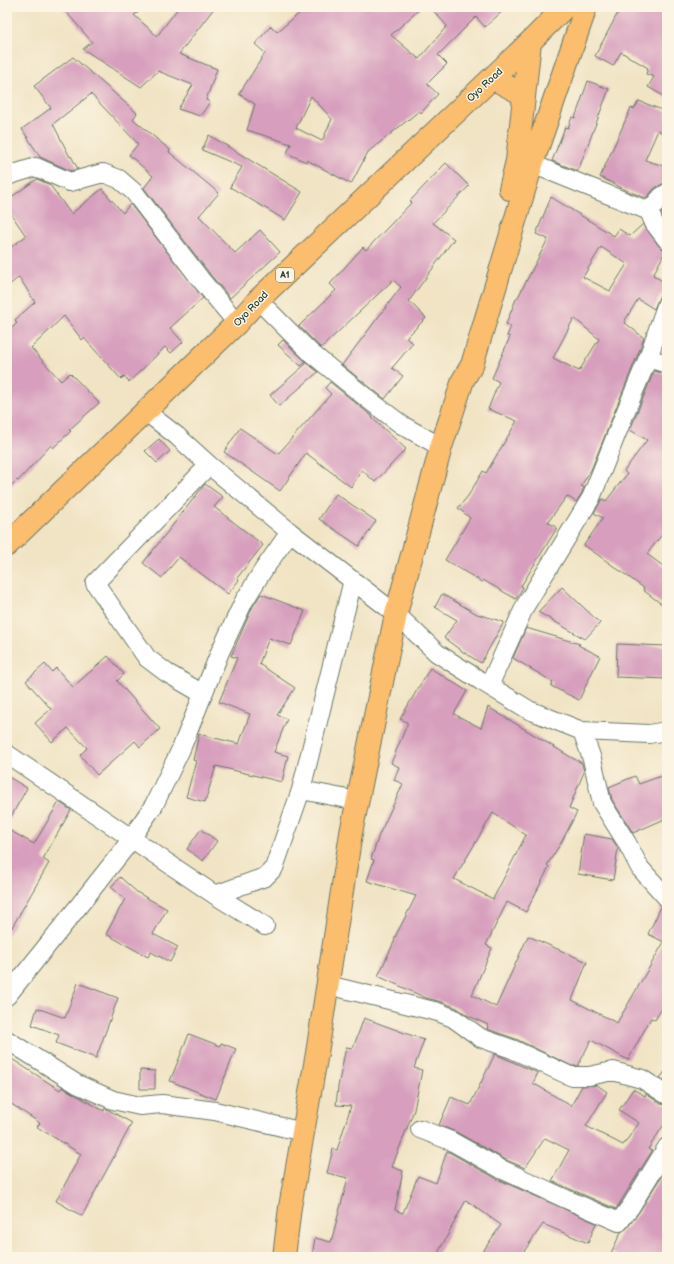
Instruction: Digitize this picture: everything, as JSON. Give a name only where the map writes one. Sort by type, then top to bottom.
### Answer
[{"type":"main road","name":"Oyo Road","points":[[7,545],[237,323],[258,300],[565,7]]},
{"type":"main road","points":[[284,1257],[290,1207],[328,986],[351,833],[396,614],[441,447],[463,380],[472,365],[532,164],[586,7]]},
{"type":"main road","points":[[463,380],[466,350],[518,161],[530,42]]},
{"type":"main road","points":[[492,78],[524,95]]},
{"type":"street","points":[[532,164],[649,211],[654,223],[667,240]]},
{"type":"street","points":[[7,176],[36,167],[70,182],[103,173],[119,179],[134,192],[201,280],[237,323]]},
{"type":"street","points":[[649,211],[661,197],[667,193]]},
{"type":"street","points":[[258,300],[311,353],[369,400],[402,425],[441,447]]},
{"type":"street","points":[[489,686],[525,606],[591,498],[648,358],[667,303]]},
{"type":"street","points":[[648,358],[667,364]]},
{"type":"street","points":[[145,411],[177,436],[209,465],[290,532],[396,614],[437,653],[489,686],[529,710],[582,731],[649,734],[667,731]]},
{"type":"street","points":[[203,694],[167,673],[147,658],[95,583],[209,465]]},
{"type":"street","points":[[7,996],[124,849],[154,805],[180,749],[220,652],[244,601],[290,532]]},
{"type":"street","points":[[215,894],[265,877],[274,868],[301,790],[353,580]]},
{"type":"street","points":[[582,731],[592,759],[602,803],[627,843],[640,868],[667,898]]},
{"type":"street","points":[[7,754],[265,926]]},
{"type":"street","points":[[301,790],[358,801]]},
{"type":"street","points":[[328,986],[438,1012],[453,1018],[481,1038],[512,1049],[570,1076],[589,1076],[613,1071],[642,1079],[667,1095]]},
{"type":"street","points":[[7,1040],[77,1084],[113,1100],[140,1106],[162,1104],[215,1111],[303,1132]]},
{"type":"street","points":[[420,1129],[451,1141],[501,1169],[619,1222],[631,1206],[667,1147]]},
{"type":"building","points":[[62,7],[146,7],[134,15],[157,36],[179,7],[215,7],[179,54],[217,69],[206,100],[210,102],[200,116],[178,109],[193,85],[158,71],[141,87],[83,49],[92,42]]},
{"type":"building","points":[[307,7],[422,7],[391,35],[419,59],[447,26],[430,7],[507,7],[485,27],[476,17],[438,55],[447,64],[427,84],[438,94],[421,113],[419,111],[368,152],[351,184],[307,160],[306,162],[287,153],[291,144],[247,130],[255,104],[239,94],[265,53],[255,44],[271,26],[277,32]],"holes":[[[311,96],[332,119],[322,141],[296,128]]]},
{"type":"building","points":[[621,7],[667,7],[667,98],[648,87],[654,77],[646,74],[648,68],[621,52],[613,66],[595,56]]},
{"type":"building","points":[[73,57],[137,113],[133,119],[170,150],[169,152],[219,193],[199,216],[235,253],[260,230],[280,252],[230,298],[144,188],[153,176],[129,155],[138,144],[91,94],[53,124],[78,169],[71,171],[40,157],[22,129],[51,108],[34,86]]},
{"type":"building","points":[[588,81],[609,89],[578,171],[552,161],[565,127],[568,128],[572,117],[575,118]]},
{"type":"building","points":[[639,101],[667,112],[667,135],[658,130],[645,160],[667,167],[667,183],[655,188],[646,198],[600,177],[631,108],[634,109]]},
{"type":"building","points":[[209,135],[302,192],[285,220],[230,187],[242,167],[202,150]]},
{"type":"building","points":[[446,163],[469,186],[433,223],[454,239],[409,301],[426,318],[406,338],[413,343],[392,368],[403,376],[385,399],[342,365],[401,287],[393,280],[321,348],[299,326],[336,290],[330,284],[363,247],[366,250],[412,202],[410,201]]},
{"type":"building","points":[[37,179],[50,185],[71,214],[102,189],[123,213],[130,204],[203,298],[170,328],[183,342],[171,353],[165,347],[129,382],[124,376],[121,379],[84,338],[82,340],[64,316],[31,348],[61,381],[70,373],[99,403],[69,430],[71,431],[53,448],[51,445],[18,481],[17,480],[7,490],[7,333],[17,323],[15,320],[35,302],[19,277],[7,287],[7,250],[26,236],[7,208],[7,200]]},
{"type":"building","points":[[551,197],[614,236],[619,229],[630,236],[643,224],[659,246],[666,250],[653,275],[667,284],[667,293],[660,295],[654,309],[638,299],[624,322],[644,338],[638,354],[591,470],[581,486],[584,487],[582,493],[576,502],[567,496],[548,522],[557,528],[521,586],[523,587],[516,599],[483,580],[482,582],[445,560],[470,518],[458,508],[468,496],[483,471],[486,473],[517,421],[488,409],[499,382],[492,378],[510,337],[507,336],[511,326],[506,324],[516,299],[548,239],[536,234]],"holes":[[[601,247],[627,264],[610,291],[583,277]],[[574,318],[599,339],[579,371],[553,358]]]},
{"type":"building","points":[[667,206],[667,223],[661,213]]},
{"type":"building","points":[[283,340],[306,362],[301,366],[278,345]]},
{"type":"building","points":[[307,363],[318,372],[279,406],[270,395]]},
{"type":"building","points":[[654,371],[667,374],[667,528],[647,554],[667,569],[667,608],[643,590],[644,588],[584,545],[603,518],[594,513],[602,499],[606,501],[627,474],[624,471],[647,440],[630,430]]},
{"type":"building","points":[[330,382],[373,417],[372,418],[406,449],[375,482],[362,470],[351,487],[306,453],[280,491],[224,452],[240,428],[278,454],[331,394],[325,388]]},
{"type":"building","points":[[159,439],[170,451],[157,463],[145,451]]},
{"type":"building","points":[[205,484],[223,497],[214,507],[263,545],[237,578],[239,580],[228,594],[179,557],[162,578],[143,563]]},
{"type":"building","points":[[336,494],[376,521],[359,546],[319,519]]},
{"type":"building","points":[[562,587],[600,623],[585,639],[538,612]]},
{"type":"building","points":[[261,594],[305,611],[291,645],[269,638],[259,664],[295,688],[277,715],[287,719],[274,752],[288,756],[282,782],[216,766],[205,802],[186,797],[196,761],[193,760],[199,734],[239,744],[250,714],[219,702],[237,658],[231,656],[253,606]]},
{"type":"building","points":[[442,594],[477,614],[504,622],[481,663],[444,638],[457,620],[435,607]]},
{"type":"building","points":[[526,628],[580,644],[578,645],[600,656],[579,700],[551,686],[553,682],[513,658]]},
{"type":"building","points":[[617,644],[667,646],[667,679],[616,677]]},
{"type":"building","points":[[108,656],[124,674],[117,681],[160,729],[140,747],[135,741],[97,775],[80,755],[87,748],[68,728],[52,742],[35,723],[51,709],[26,681],[45,664],[52,672],[56,668],[73,687]]},
{"type":"building","points":[[430,668],[467,691],[454,714],[481,728],[488,707],[582,763],[584,772],[569,808],[577,812],[561,843],[547,865],[549,867],[526,912],[507,902],[486,945],[492,948],[472,995],[496,1007],[528,936],[587,962],[572,1000],[617,1023],[664,942],[648,934],[661,907],[667,908],[667,1000],[655,1020],[651,1018],[628,1060],[591,1040],[578,1066],[572,1066],[516,1039],[487,1029],[488,1025],[467,1015],[457,1008],[426,998],[378,976],[395,940],[394,939],[416,896],[367,881],[374,860],[371,859],[379,835],[403,784],[394,780],[399,767],[391,763],[407,725],[407,722],[400,719]],"holes":[[[493,813],[526,835],[493,899],[454,879]]]},
{"type":"building","points":[[667,774],[667,818],[633,833],[612,800],[609,787],[635,776],[639,784]]},
{"type":"building","points":[[7,776],[27,788],[7,824]]},
{"type":"building","points":[[59,802],[71,810],[43,859],[49,863],[7,936],[7,829],[34,844]]},
{"type":"building","points":[[201,829],[217,841],[203,861],[187,849]]},
{"type":"building","points":[[584,834],[612,839],[618,848],[613,880],[578,874]]},
{"type":"building","points":[[120,877],[138,893],[167,909],[153,934],[178,947],[170,962],[151,952],[148,957],[106,934],[125,899],[111,887]]},
{"type":"building","points":[[78,983],[118,998],[96,1058],[56,1043],[59,1035],[32,1025],[37,1008],[65,1018]]},
{"type":"building","points":[[364,1018],[424,1040],[414,1068],[422,1070],[414,1110],[392,1167],[403,1171],[395,1210],[403,1213],[418,1176],[436,1183],[447,1151],[497,1179],[596,1223],[588,1243],[543,1224],[520,1257],[479,1257],[501,1225],[466,1200],[436,1257],[312,1257],[315,1238],[331,1242],[348,1178],[327,1173],[333,1149],[337,1150],[351,1106],[336,1105],[346,1047],[353,1048]]},
{"type":"building","points":[[189,1034],[220,1046],[221,1043],[236,1049],[216,1099],[170,1081]]},
{"type":"building","points":[[495,1054],[538,1073],[533,1083],[571,1106],[582,1086],[597,1085],[607,1092],[586,1126],[623,1145],[639,1123],[619,1110],[633,1089],[645,1096],[646,1094],[661,1104],[667,1105],[667,1120],[648,1149],[652,1151],[616,1209],[552,1181],[569,1150],[545,1138],[525,1168],[506,1160],[456,1132],[439,1125],[451,1097],[470,1105]]},
{"type":"building","points":[[7,1056],[60,1090],[62,1087],[104,1111],[105,1108],[132,1123],[82,1216],[56,1201],[81,1154],[37,1127],[40,1123],[7,1101]]},
{"type":"building","points":[[667,1069],[667,1083],[660,1078]]},
{"type":"building","points":[[140,1070],[155,1071],[155,1089],[140,1089]]},
{"type":"building","points":[[667,1167],[667,1257],[619,1257],[611,1253],[621,1232],[627,1228],[639,1212]]}]
